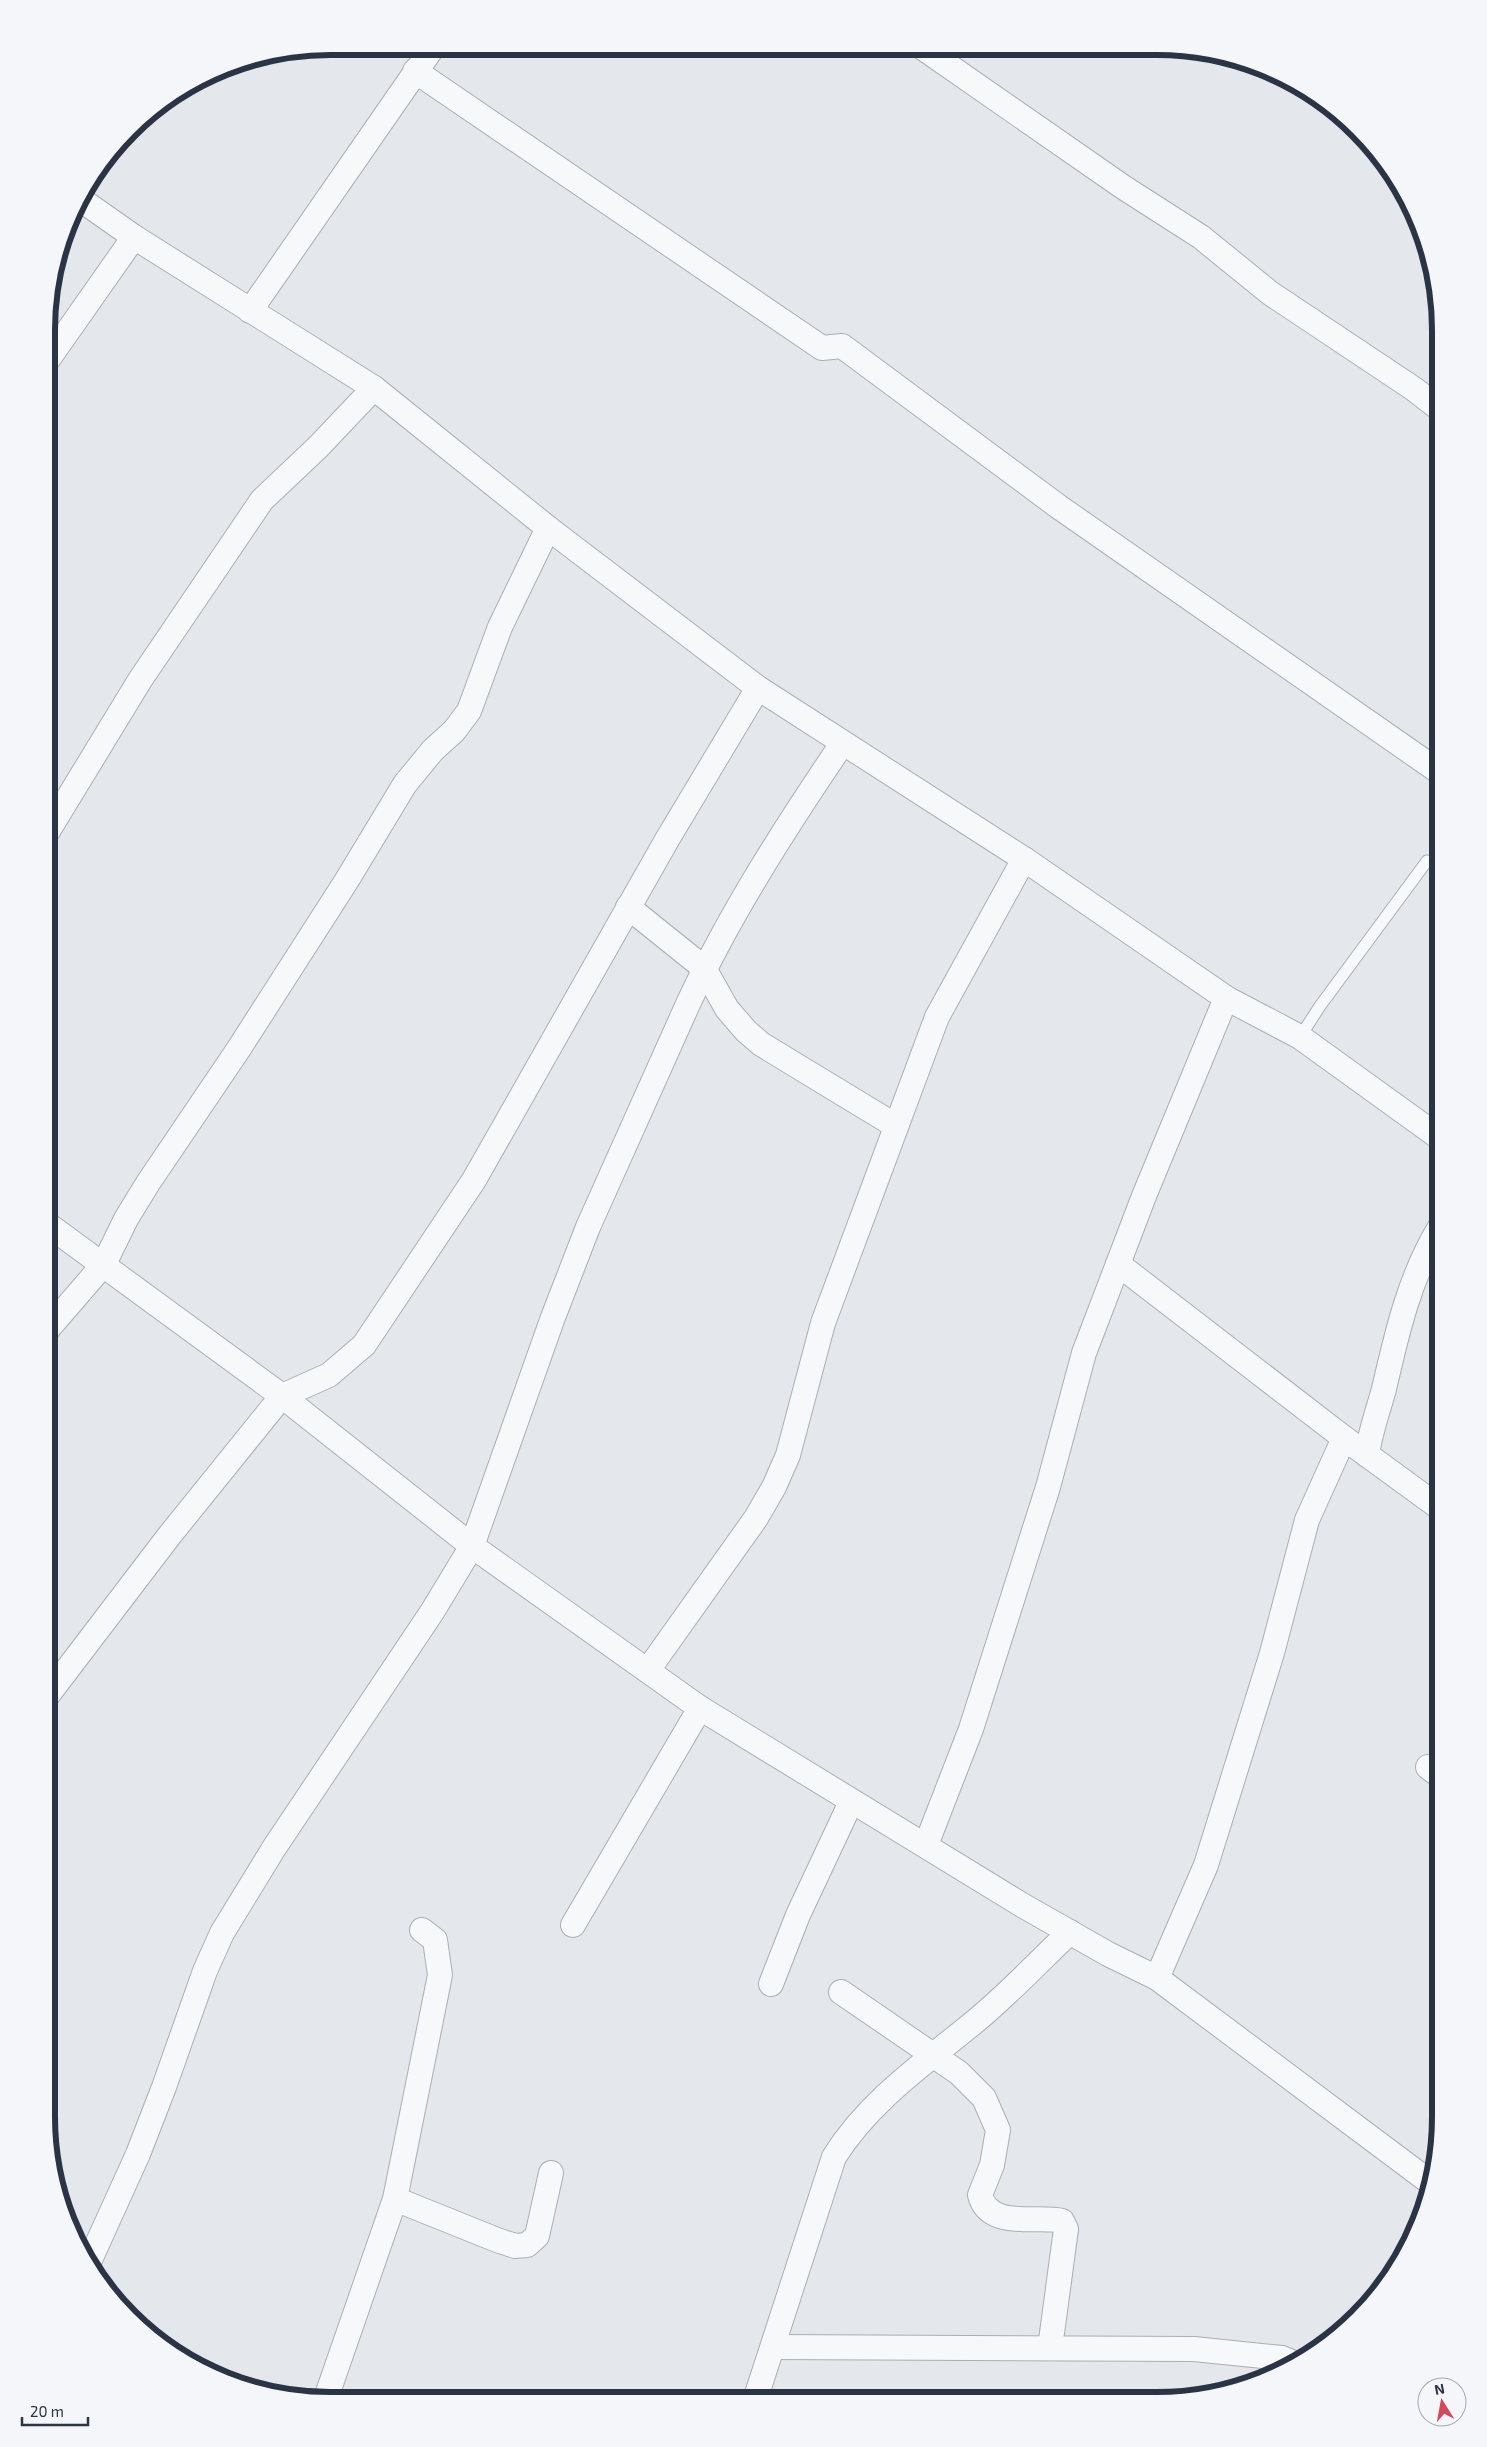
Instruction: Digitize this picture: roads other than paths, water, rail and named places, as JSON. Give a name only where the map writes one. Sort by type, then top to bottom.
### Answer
[{"type":"street","points":[[250,311],[427,55]]},
{"type":"street","points":[[934,55],[1123,187],[1201,237],[1270,293],[1432,403]]},
{"type":"street","points":[[415,71],[822,348],[842,346],[1059,507],[1432,767]]},
{"type":"street","points":[[86,203],[250,311],[374,388],[548,528],[758,688],[842,744],[1024,859],[1226,998],[1300,1037],[1432,1132]]},
{"type":"street","points":[[55,349],[134,236]]},
{"type":"street","points":[[55,820],[140,680],[262,500],[318,447],[374,388]]},
{"type":"street","points":[[55,1321],[104,1264],[126,1219],[148,1183],[244,1042],[347,880],[405,784],[433,750],[454,731],[469,711],[500,627],[548,528]]},
{"type":"street","points":[[55,1686],[186,1514],[282,1396],[329,1374],[364,1345],[474,1180],[628,907],[724,741],[758,688]]},
{"type":"street","points":[[92,2255],[138,2154],[205,1972],[222,1933],[274,1848],[432,1612],[472,1546],[552,1320],[588,1227],[704,968],[776,845],[842,744]]},
{"type":"street","points":[[648,1670],[756,1518],[774,1487],[788,1455],[823,1322],[937,1017],[1024,859]]},
{"type":"street","points":[[628,907],[704,968],[727,1009],[746,1031],[762,1044],[896,1126]]},
{"type":"street","points":[[926,1845],[971,1729],[1048,1487],[1084,1353],[1144,1196],[1226,998]]},
{"type":"street","points":[[55,1230],[282,1396],[472,1546],[700,1708],[851,1802],[1070,1932],[1157,1978],[1425,2179]]},
{"type":"street","points":[[1367,1455],[1370,1430],[1380,1401],[1404,1304],[1432,1240]]},
{"type":"street","points":[[1118,1264],[1344,1438],[1432,1502]]},
{"type":"street","points":[[1157,1978],[1206,1865],[1272,1653],[1307,1520],[1344,1438]]},
{"type":"street","points":[[573,1925],[700,1708]]},
{"type":"street","points":[[771,1984],[798,1915],[851,1802]]},
{"type":"street","points":[[328,2392],[395,2199],[440,1975],[434,1940],[422,1930]]},
{"type":"street","points":[[758,2392],[834,2157],[847,2136],[870,2110],[932,2055],[968,2028],[1070,1932]]},
{"type":"street","points":[[841,1992],[959,2073],[984,2098],[998,2130],[992,2165],[980,2195],[987,2209],[1008,2219],[1056,2219],[1062,2221],[1066,2229],[1050,2348]]},
{"type":"street","points":[[395,2199],[496,2240],[515,2246],[527,2245],[537,2236],[551,2174]]},
{"type":"street","points":[[774,2347],[1194,2349],[1286,2360]]},
{"type":"lane","points":[[1300,1037],[1320,1006],[1428,861]]}]
